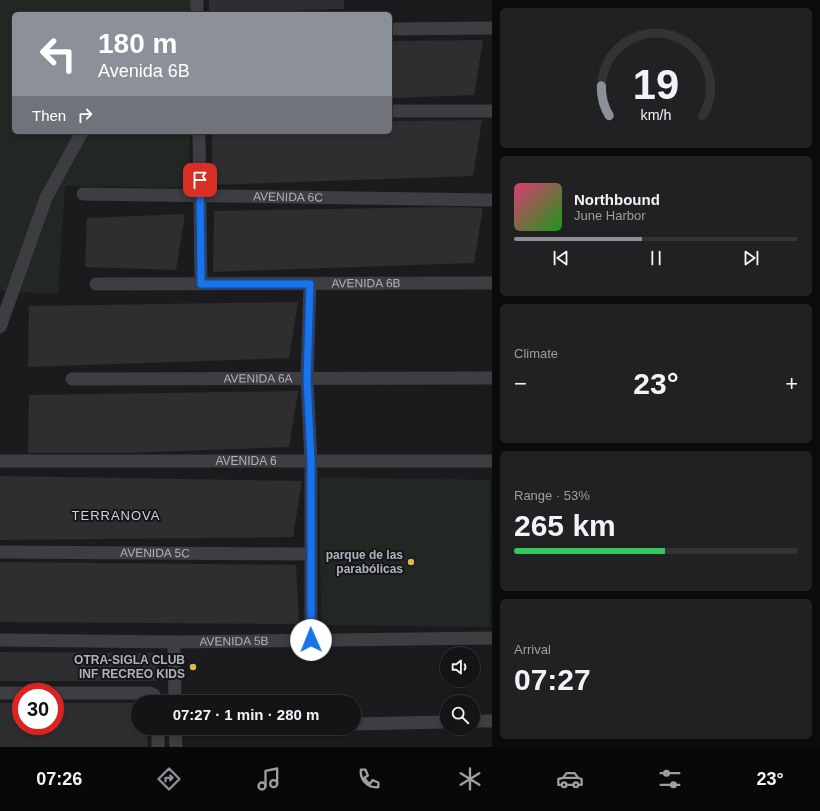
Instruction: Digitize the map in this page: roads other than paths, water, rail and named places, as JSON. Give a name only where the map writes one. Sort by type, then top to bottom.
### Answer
[{"type":"street","points":[[197,0],[197,12]]},
{"type":"street","points":[[392,29],[492,28]]},
{"type":"street","points":[[392,111],[492,111]]},
{"type":"street","points":[[0,327],[46,198],[81,134]]},
{"type":"street","points":[[199,134],[201,284]]},
{"type":"street","name":"AVENIDA 6C","points":[[83,194],[492,200]]},
{"type":"street","name":"AVENIDA 6B","points":[[96,284],[492,283]]},
{"type":"street","points":[[310,284],[307,379],[311,461],[311,640]]},
{"type":"street","name":"AVENIDA 6A","points":[[72,379],[492,378]]},
{"type":"street","name":"AVENIDA 6","points":[[0,462],[492,461]]},
{"type":"street","name":"AVENIDA 5C","points":[[0,552],[310,554]]},
{"type":"street","name":"AVENIDA 5B","points":[[0,640],[174,642],[492,638]]},
{"type":"street","points":[[174,642],[175,695]]},
{"type":"street","points":[[0,693],[12,693]]},
{"type":"street","points":[[64,693],[150,693],[154,695]]},
{"type":"street","points":[[480,721],[492,721]]},
{"type":"street","points":[[361,724],[440,722]]},
{"type":"street","points":[[158,735],[158,747]]},
{"type":"street","points":[[175,735],[176,747]]},
{"type":"place","name":"parque de las parabólicas","points":[[411,562]]},
{"type":"place","name":"OTRA-SIGLA CLUB INF RECREO KIDS","points":[[193,667]]},
{"type":"district","name":"TERRANOVA","points":[[116,515]]}]
